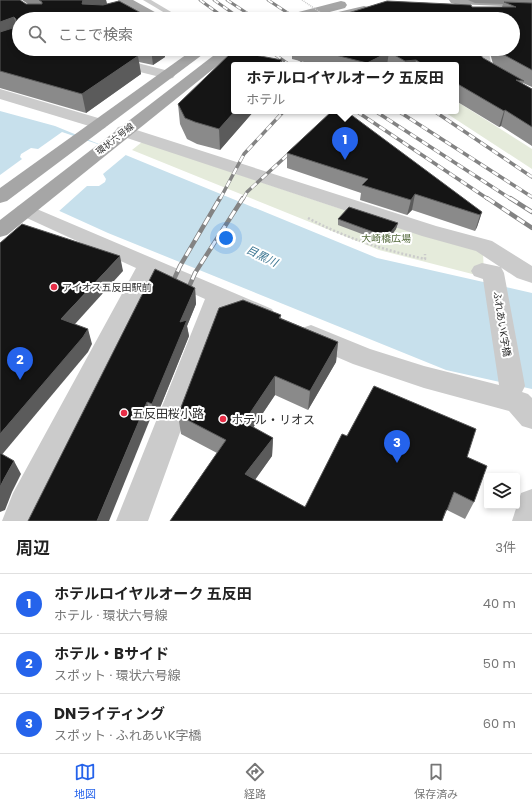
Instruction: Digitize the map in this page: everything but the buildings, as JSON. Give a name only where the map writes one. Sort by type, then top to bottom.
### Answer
[{"type":"main road","points":[[124,0],[140,3],[150,12]]},
{"type":"main road","points":[[455,0],[532,3]]},
{"type":"main road","points":[[322,12],[370,2]]},
{"type":"main road","points":[[344,12],[370,2]]},
{"type":"main road","points":[[444,8],[474,12],[532,11]]},
{"type":"main road","points":[[3,195],[194,56]]},
{"type":"main road","name":"環状六号線","points":[[0,230],[120,134],[222,56]]},
{"type":"street","points":[[117,12],[140,3]]},
{"type":"street","points":[[93,56],[168,75]]},
{"type":"street","points":[[482,56],[485,69],[532,95]]},
{"type":"street","points":[[0,94],[94,128]]},
{"type":"street","points":[[120,134],[429,231],[484,246],[532,275]]},
{"type":"street","points":[[28,208],[218,296],[362,357],[424,377],[518,402],[532,417]]},
{"type":"street","points":[[18,521],[24,504],[149,264]]},
{"type":"street","name":"ふれあいK字橋","points":[[482,271],[494,273],[512,386]]},
{"type":"street","points":[[132,521],[218,296]]},
{"type":"street","points":[[528,521],[532,504]]},
{"type":"lane","points":[[140,3],[162,12]]},
{"type":"path","points":[[302,0],[320,12]]},
{"type":"green space","points":[[459,103],[532,149],[532,169],[448,114],[459,114]]},
{"type":"green space","name":"大崎橋広場","points":[[142,142],[377,221],[483,251],[484,277],[379,250],[132,150]]},
{"type":"water","name":"目黒川","points":[[0,111],[55,126],[377,258],[532,293],[532,389],[446,370],[108,233],[0,184]]},
{"type":"pier","points":[[62,132],[127,154],[103,174],[106,179],[105,182],[99,186],[87,186],[58,212],[0,186],[0,175],[22,159],[20,157],[21,154],[31,148],[38,149]]},
{"type":"railway","points":[[200,0],[216,12]]},
{"type":"railway","points":[[214,0],[231,12]]},
{"type":"railway","points":[[227,0],[245,12]]},
{"type":"railway","points":[[268,0],[286,12]]},
{"type":"railway","points":[[277,56],[286,62]]},
{"type":"railway","points":[[294,56],[304,62]]},
{"type":"railway","points":[[220,199],[244,154],[281,114]]},
{"type":"railway","points":[[360,114],[488,199]]},
{"type":"railway","points":[[380,114],[511,199]]},
{"type":"railway","points":[[403,114],[532,197]]},
{"type":"railway","points":[[438,114],[532,177]]},
{"type":"railway","points":[[243,199],[247,192],[295,148]]},
{"type":"railway","points":[[170,288],[180,266],[220,198]]},
{"type":"railway","points":[[185,296],[195,273],[243,198]]},
{"type":"railway","points":[[487,198],[532,228]]},
{"type":"railway","points":[[510,198],[532,212]]},
{"type":"place","name":"ホテルロイヤルオーク 五反田","points":[[345,160]]},
{"type":"place","name":"アイオス五反田駅前","points":[[54,287]]},
{"type":"place","name":"ホテル・Bサイド","points":[[20,380]]},
{"type":"place","name":"五反田桜小路","points":[[124,413]]},
{"type":"place","name":"ホテル・リオス","points":[[223,419]]},
{"type":"place","name":"DNライティング","points":[[397,463]]}]
